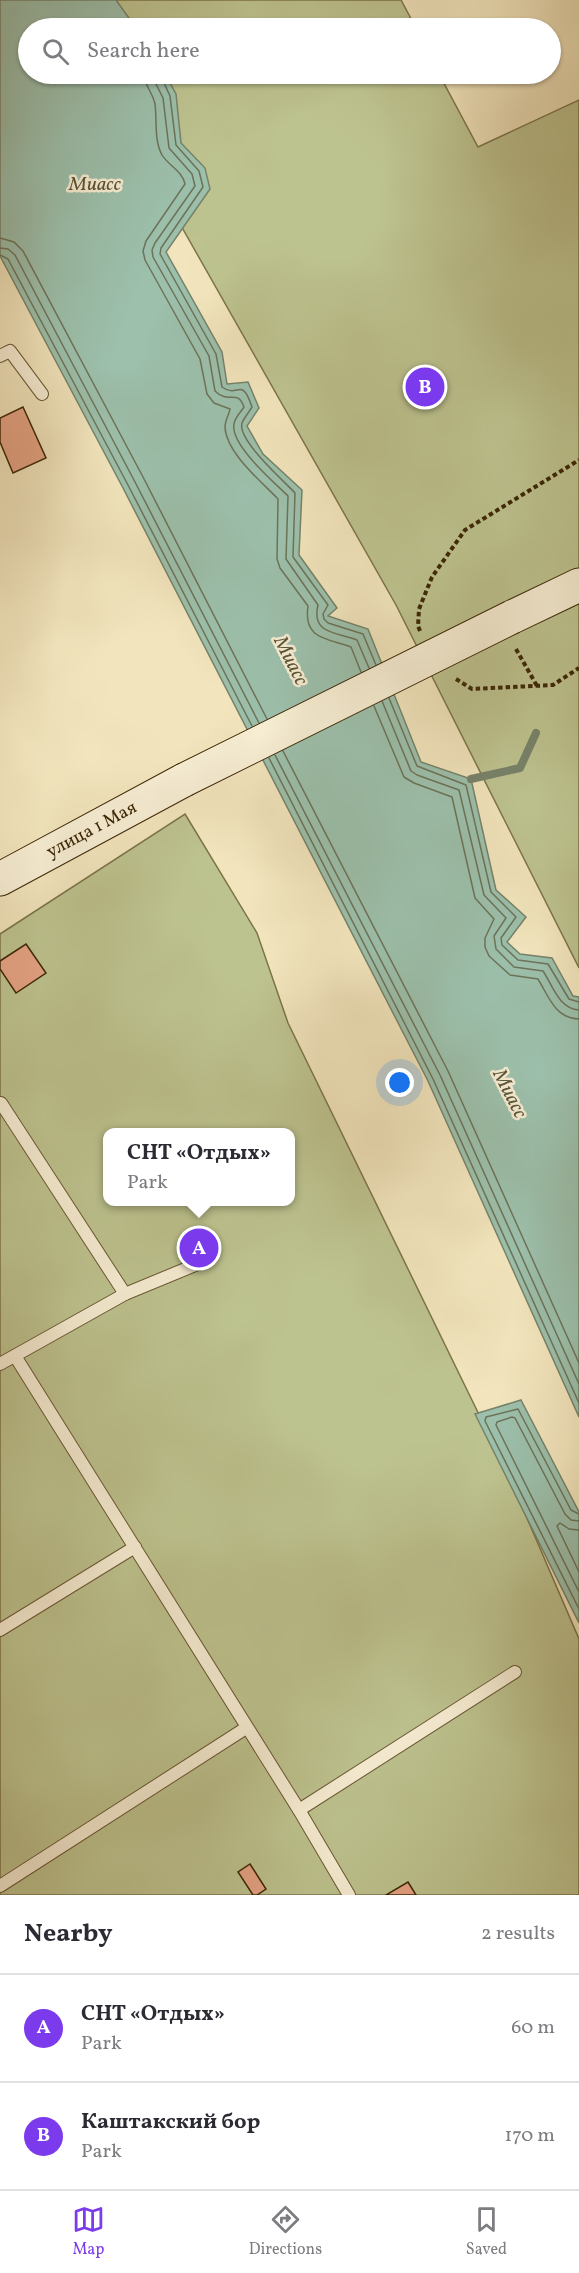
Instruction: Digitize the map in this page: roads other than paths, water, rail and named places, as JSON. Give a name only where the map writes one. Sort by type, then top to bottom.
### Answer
[{"type":"main road","name":"улица 1 Мая","points":[[0,879],[184,780],[579,585]]},
{"type":"lane","points":[[0,356],[10,351],[42,394]]},
{"type":"lane","points":[[1,1103],[125,1294]]},
{"type":"lane","points":[[0,1364],[125,1294],[200,1263]]},
{"type":"lane","points":[[15,1356],[299,1810],[349,1895]]},
{"type":"lane","points":[[0,1630],[135,1547]]},
{"type":"lane","points":[[299,1810],[515,1672]]},
{"type":"lane","points":[[0,1886],[246,1728]]},
{"type":"water","name":"Миасс","points":[[0,0],[116,0],[129,18],[18,18],[18,84],[170,84],[176,94],[181,143],[205,168],[210,189],[166,252],[222,352],[227,384],[248,382],[259,408],[247,426],[263,454],[302,490],[299,555],[337,608],[328,616],[368,629],[421,762],[471,779],[496,890],[526,917],[507,942],[520,954],[552,958],[573,996],[579,997],[579,1417],[428,1081],[123,488],[0,256]]},
{"type":"water","points":[[521,1400],[579,1512],[579,1623],[475,1414]]},
{"type":"waterway","points":[[471,779],[520,768],[536,733]]},
{"type":"place","name":"Каштакский бор","points":[[425,387]]},
{"type":"place","name":"СНТ «Отдых»","points":[[199,1248]]}]
